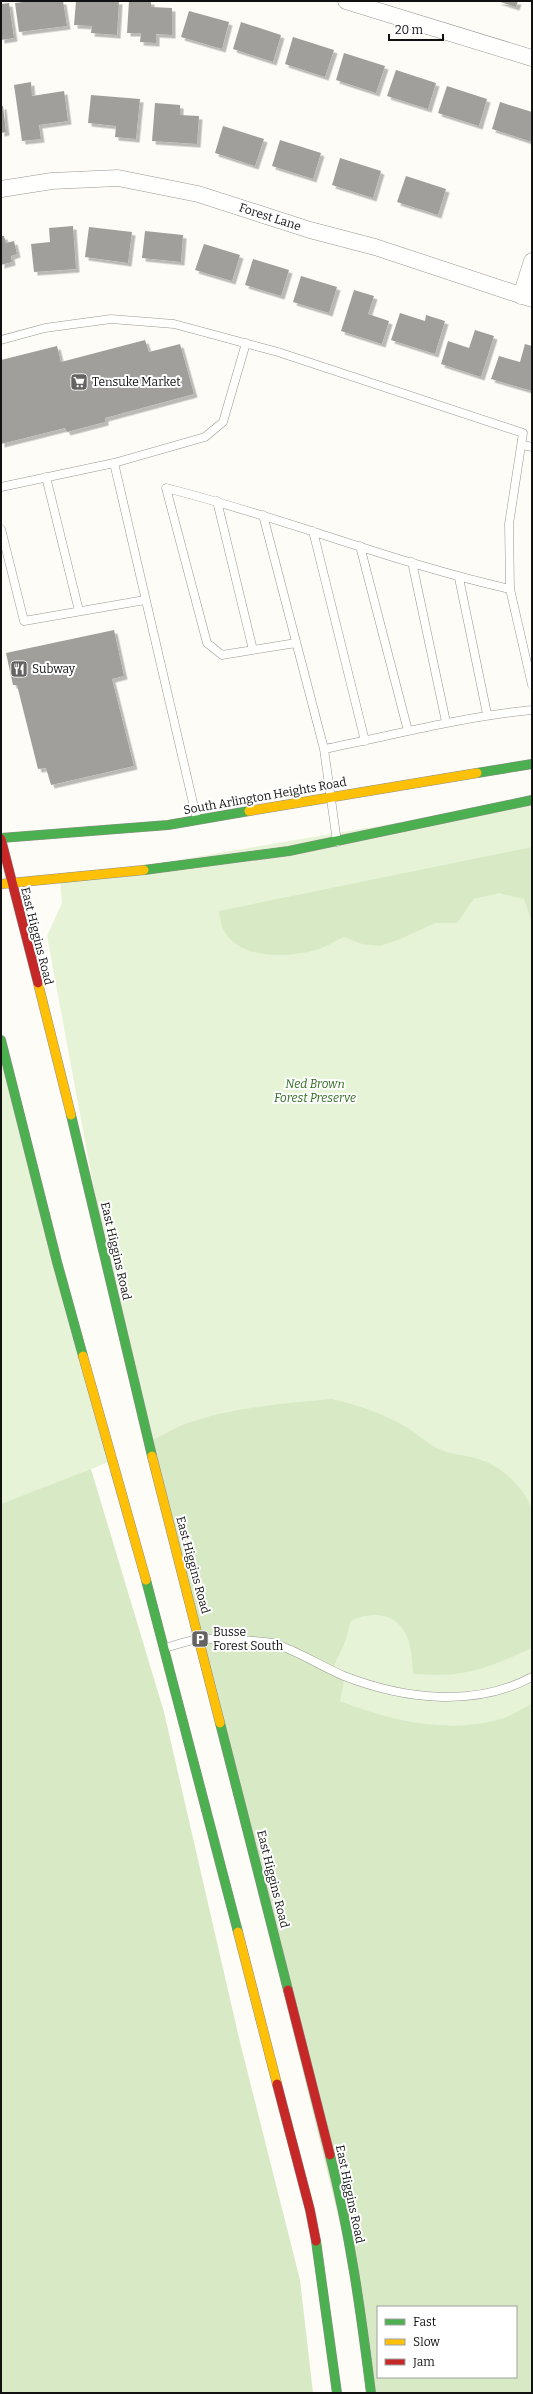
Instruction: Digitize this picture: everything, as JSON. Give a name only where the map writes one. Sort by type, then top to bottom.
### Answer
[{"type":"main road","name":"South Arlington Heights Road","points":[[1,838],[168,825],[331,796],[532,764]]},
{"type":"main road","points":[[1,884],[254,857],[337,842],[451,815],[532,800]]},
{"type":"main road","name":"East Higgins Road","points":[[1,838],[95,1208],[128,1361],[200,1639],[341,2198],[359,2301],[371,2393]]},
{"type":"main road","points":[[1,1040],[57,1262],[164,1648],[310,2210],[321,2268],[337,2393]]},
{"type":"street","points":[[346,1],[532,58]]},
{"type":"street","name":"Forest Lane","points":[[1,189],[52,181],[118,178],[198,194],[310,230],[375,247],[526,297]]},
{"type":"street","points":[[526,297],[532,261]]},
{"type":"lane","points":[[1,340],[45,328],[111,319],[174,324],[278,352],[523,433],[523,445],[509,524],[510,589],[532,686]]},
{"type":"lane","points":[[1,487],[114,463],[205,437],[223,422],[246,343]]},
{"type":"lane","points":[[523,445],[532,447]]},
{"type":"lane","points":[[114,463],[144,600],[198,820]]},
{"type":"lane","points":[[46,477],[80,611]]},
{"type":"lane","points":[[296,643],[222,655],[208,643],[166,488],[263,515],[459,578],[510,589]]},
{"type":"lane","points":[[217,501],[253,650]]},
{"type":"lane","points":[[263,515],[324,749],[337,842]]},
{"type":"lane","points":[[1,529],[24,621],[144,600]]},
{"type":"lane","points":[[313,531],[365,741]]},
{"type":"lane","points":[[360,546],[408,731]]},
{"type":"lane","points":[[412,562],[446,722]]},
{"type":"lane","points":[[459,578],[488,714]]},
{"type":"lane","points":[[324,749],[488,714],[532,710]]},
{"type":"lane","points":[[164,1648],[200,1639],[274,1643],[345,1676],[390,1692],[428,1697],[462,1697],[493,1691],[532,1677]]},
{"type":"green space","name":"Ned Brown Forest Preserve","points":[[532,800],[532,2393],[517,2378],[517,2306],[378,2306],[167,1434],[149,1441],[110,1276],[47,936],[62,903],[60,880]]},
{"type":"green space","points":[[532,847],[532,923],[524,899],[499,893],[474,899],[457,923],[435,923],[398,940],[380,946],[362,944],[344,937],[319,949],[280,955],[253,952],[241,947],[231,939],[223,929],[221,923],[219,911]]},
{"type":"green space","points":[[1,1040],[113,1460],[51,1486],[1,1504]]},
{"type":"green space","points":[[332,1399],[368,1409],[401,1424],[437,1448],[485,1461],[502,1471],[510,1477],[523,1492],[532,1509],[532,1648],[487,1667],[461,1673],[447,1675],[413,1674],[410,1646],[403,1629],[390,1618],[375,1615],[351,1621],[345,1642],[332,1670],[345,1676],[340,1701],[400,1720],[442,1725],[484,1723],[504,1718],[532,1704],[532,2393],[371,2393],[359,2301],[149,1441],[185,1424],[202,1418],[238,1410],[277,1404]]},
{"type":"green space","points":[[91,1469],[164,1712],[239,2038],[300,2280],[313,2393],[1,2393],[1,1504]]},
{"type":"building","points":[[31,1],[63,1],[67,26],[19,32],[15,3]]},
{"type":"building","points":[[76,1],[119,1],[117,35],[91,33],[92,26],[74,25]]},
{"type":"building","points":[[129,1],[151,1],[151,7],[172,8],[172,35],[156,34],[156,43],[140,42],[141,33],[127,33]]},
{"type":"building","points":[[497,1],[518,1],[516,7]]},
{"type":"building","points":[[9,3],[14,38],[1,40],[1,4]]},
{"type":"building","points":[[189,11],[229,22],[222,49],[181,37]]},
{"type":"building","points":[[241,22],[281,35],[273,62],[233,49]]},
{"type":"building","points":[[293,37],[334,50],[325,77],[285,64]]},
{"type":"building","points":[[344,53],[385,66],[376,93],[336,80]]},
{"type":"building","points":[[396,70],[436,83],[428,109],[387,96]]},
{"type":"building","points":[[31,82],[32,96],[64,91],[68,121],[39,125],[41,139],[22,141],[14,85]]},
{"type":"building","points":[[447,86],[487,99],[479,126],[438,113]]},
{"type":"building","points":[[91,95],[140,99],[136,139],[115,137],[116,126],[88,123]]},
{"type":"building","points":[[500,102],[532,112],[532,142],[492,129]]},
{"type":"building","points":[[155,103],[180,105],[180,115],[199,116],[197,144],[152,141]]},
{"type":"building","points":[[1,106],[3,106],[6,132],[1,133]]},
{"type":"building","points":[[223,126],[264,139],[255,166],[215,153]]},
{"type":"building","points":[[280,140],[321,153],[313,179],[272,166]]},
{"type":"building","points":[[340,158],[381,171],[373,198],[332,185]]},
{"type":"building","points":[[406,176],[446,189],[438,215],[397,202]]},
{"type":"building","points":[[73,226],[76,269],[34,272],[31,244],[50,242],[49,228]]},
{"type":"building","points":[[89,227],[132,232],[128,263],[85,257]]},
{"type":"building","points":[[145,231],[183,235],[181,262],[142,258]]},
{"type":"building","points":[[1,236],[4,236],[6,243],[14,241],[17,254],[11,256],[12,262],[1,265]]},
{"type":"building","points":[[204,244],[240,255],[232,281],[195,270]]},
{"type":"building","points":[[253,259],[289,270],[281,296],[245,285]]},
{"type":"building","points":[[301,276],[337,287],[329,313],[293,302]]},
{"type":"building","points":[[354,290],[374,296],[368,314],[389,321],[382,344],[341,331]]},
{"type":"building","points":[[400,313],[425,321],[426,315],[445,321],[435,354],[391,340]]},
{"type":"building","points":[[475,330],[494,336],[481,377],[441,364],[448,341],[469,348]]},
{"type":"building","name":"Tensuke Market","points":[[145,340],[149,352],[180,344],[194,394],[105,418],[105,422],[67,432],[65,428],[1,444],[1,360],[57,346],[61,362]]},
{"type":"building","points":[[525,344],[532,346],[532,391],[491,379],[499,356],[520,362]]},
{"type":"building","points":[[114,630],[124,676],[112,679],[134,766],[51,785],[46,768],[38,769],[17,685],[13,685],[6,653]]},
{"type":"traffic: fast","points":[[477,773],[532,764]]},
{"type":"traffic: fast","points":[[144,870],[289,851],[532,800]]},
{"type":"traffic: fast","points":[[1,838],[168,825],[249,811]]},
{"type":"traffic: fast","points":[[1,1040],[57,1262],[83,1356]]},
{"type":"traffic: fast","points":[[71,1115],[152,1456]]},
{"type":"traffic: fast","points":[[146,1580],[238,1932]]},
{"type":"traffic: fast","points":[[220,1723],[288,1990]]},
{"type":"traffic: fast","points":[[330,2155],[349,2243],[371,2393]]},
{"type":"traffic: fast","points":[[316,2241],[337,2393]]},
{"type":"traffic: slow","points":[[249,811],[477,773]]},
{"type":"traffic: slow","points":[[1,884],[144,870]]},
{"type":"traffic: slow","points":[[38,983],[71,1115]]},
{"type":"traffic: slow","points":[[83,1356],[146,1580]]},
{"type":"traffic: slow","points":[[152,1456],[220,1723]]},
{"type":"traffic: slow","points":[[238,1932],[277,2084]]},
{"type":"traffic: jam","points":[[1,839],[38,983]]},
{"type":"traffic: jam","points":[[288,1990],[330,2155]]},
{"type":"traffic: jam","points":[[277,2084],[310,2210],[316,2241]]},
{"type":"place","name":"Tensuke Market","points":[[79,382]]},
{"type":"place","name":"Subway","points":[[19,669]]},
{"type":"place","name":"Busse Forest South","points":[[200,1639]]}]
